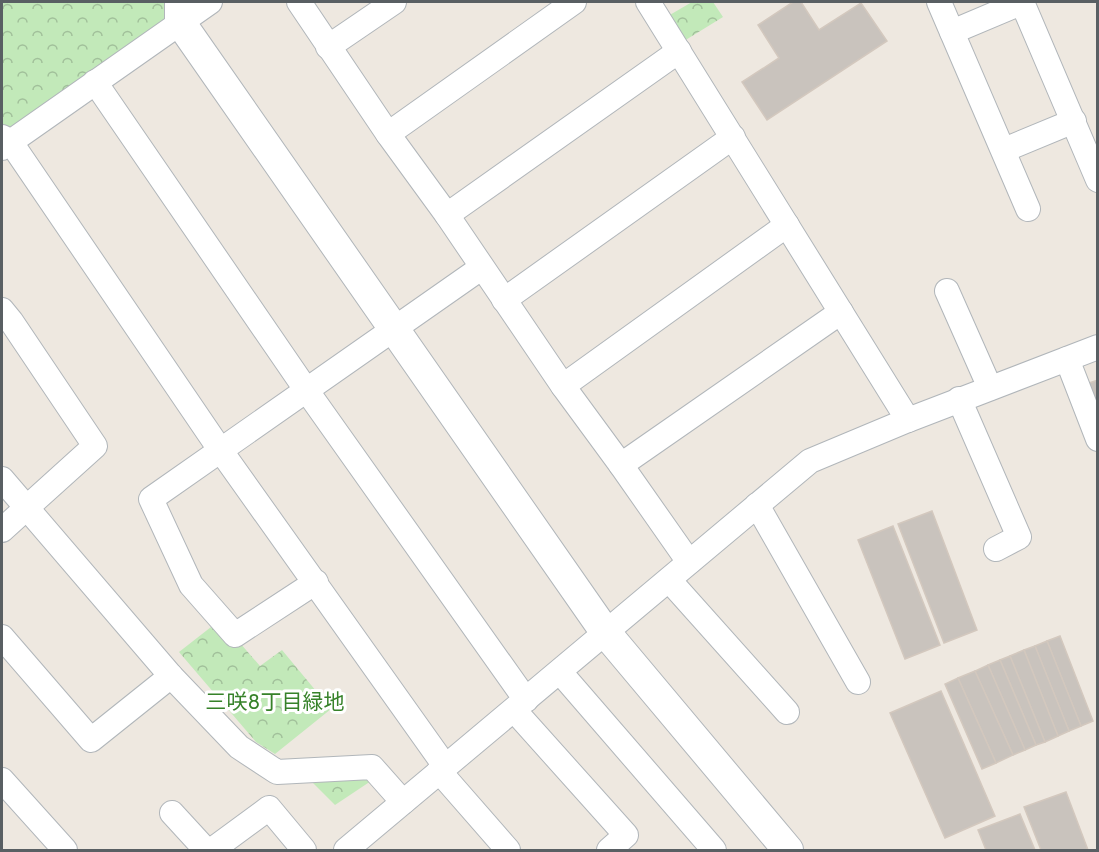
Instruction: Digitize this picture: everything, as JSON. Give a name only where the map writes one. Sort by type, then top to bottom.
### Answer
[{"type":"street","points":[[210,2],[180,12],[168,33],[4,142],[316,582],[442,768],[508,850]]},
{"type":"street","points":[[298,2],[387,134],[447,215],[563,386],[689,562]]},
{"type":"street","points":[[328,47],[394,2]]},
{"type":"street","points":[[387,134],[574,2]]},
{"type":"street","points":[[648,2],[908,420]]},
{"type":"street","points":[[939,2],[1028,210]]},
{"type":"street","points":[[952,32],[1022,2],[1098,180]]},
{"type":"street","points":[[180,12],[393,328],[606,633],[788,850]]},
{"type":"street","points":[[447,215],[679,51]]},
{"type":"street","points":[[95,82],[520,705],[626,835],[609,850]]},
{"type":"street","points":[[1004,150],[1074,121]]},
{"type":"street","points":[[504,300],[733,137]]},
{"type":"street","points":[[563,386],[787,225]]},
{"type":"street","points":[[316,582],[235,635],[191,585],[151,499],[481,268]]},
{"type":"street","points":[[946,291],[990,388]]},
{"type":"street","points":[[2,310],[95,446],[2,530]]},
{"type":"street","points":[[621,465],[841,312]]},
{"type":"street","points":[[346,850],[810,461],[959,399],[1098,347]]},
{"type":"street","points":[[1067,359],[1098,439]]},
{"type":"street","points":[[959,399],[1019,537],[996,549]]},
{"type":"street","points":[[2,479],[171,676],[239,747],[276,772],[372,767],[403,802]]},
{"type":"street","points":[[757,505],[858,682]]},
{"type":"street","points":[[669,580],[787,712]]},
{"type":"street","points":[[2,637],[91,740],[171,676]]},
{"type":"street","points":[[560,672],[714,850]]},
{"type":"street","points":[[2,780],[65,850]]},
{"type":"street","points":[[212,850],[269,808],[304,850]]},
{"type":"street","points":[[172,813],[206,850]]},
{"type":"green space","points":[[2,2],[167,2],[167,23],[9,130],[2,126]]},
{"type":"green space","points":[[692,2],[713,2],[723,17],[684,41],[668,16]]},
{"type":"green space","name":"三咲8丁目緑地","points":[[220,620],[260,666],[282,650],[331,709],[275,754],[256,742],[179,652]]},
{"type":"green space","points":[[307,777],[370,777],[371,781],[335,805]]},
{"type":"building","points":[[793,2],[801,2],[819,30],[861,3],[887,41],[767,120],[742,82],[779,58],[758,25]]},
{"type":"building","points":[[1098,380],[1098,398],[1094,399],[1089,383]]},
{"type":"building","points":[[932,511],[977,630],[944,643],[898,524]]},
{"type":"building","points":[[893,526],[940,645],[905,659],[858,540]]},
{"type":"building","points":[[1060,636],[1093,721],[1081,726],[1047,641]]},
{"type":"building","points":[[1047,641],[1081,726],[1069,731],[1035,646]]},
{"type":"building","points":[[1035,646],[1069,731],[1058,736],[1024,650]]},
{"type":"building","points":[[1024,650],[1058,736],[1045,742],[1010,656]]},
{"type":"building","points":[[1010,656],[1045,742],[1036,745],[1000,660]]},
{"type":"building","points":[[1000,660],[1036,745],[1025,750],[988,665]]},
{"type":"building","points":[[988,665],[1025,750],[1013,755],[975,671]]},
{"type":"building","points":[[975,671],[1013,755],[996,763],[958,678]]},
{"type":"building","points":[[958,678],[996,763],[982,769],[945,684]]},
{"type":"building","points":[[941,691],[995,816],[945,838],[890,713]]},
{"type":"building","points":[[1066,792],[1088,850],[1041,850],[1024,807]]},
{"type":"building","points":[[1020,814],[1035,850],[986,850],[978,830]]}]
